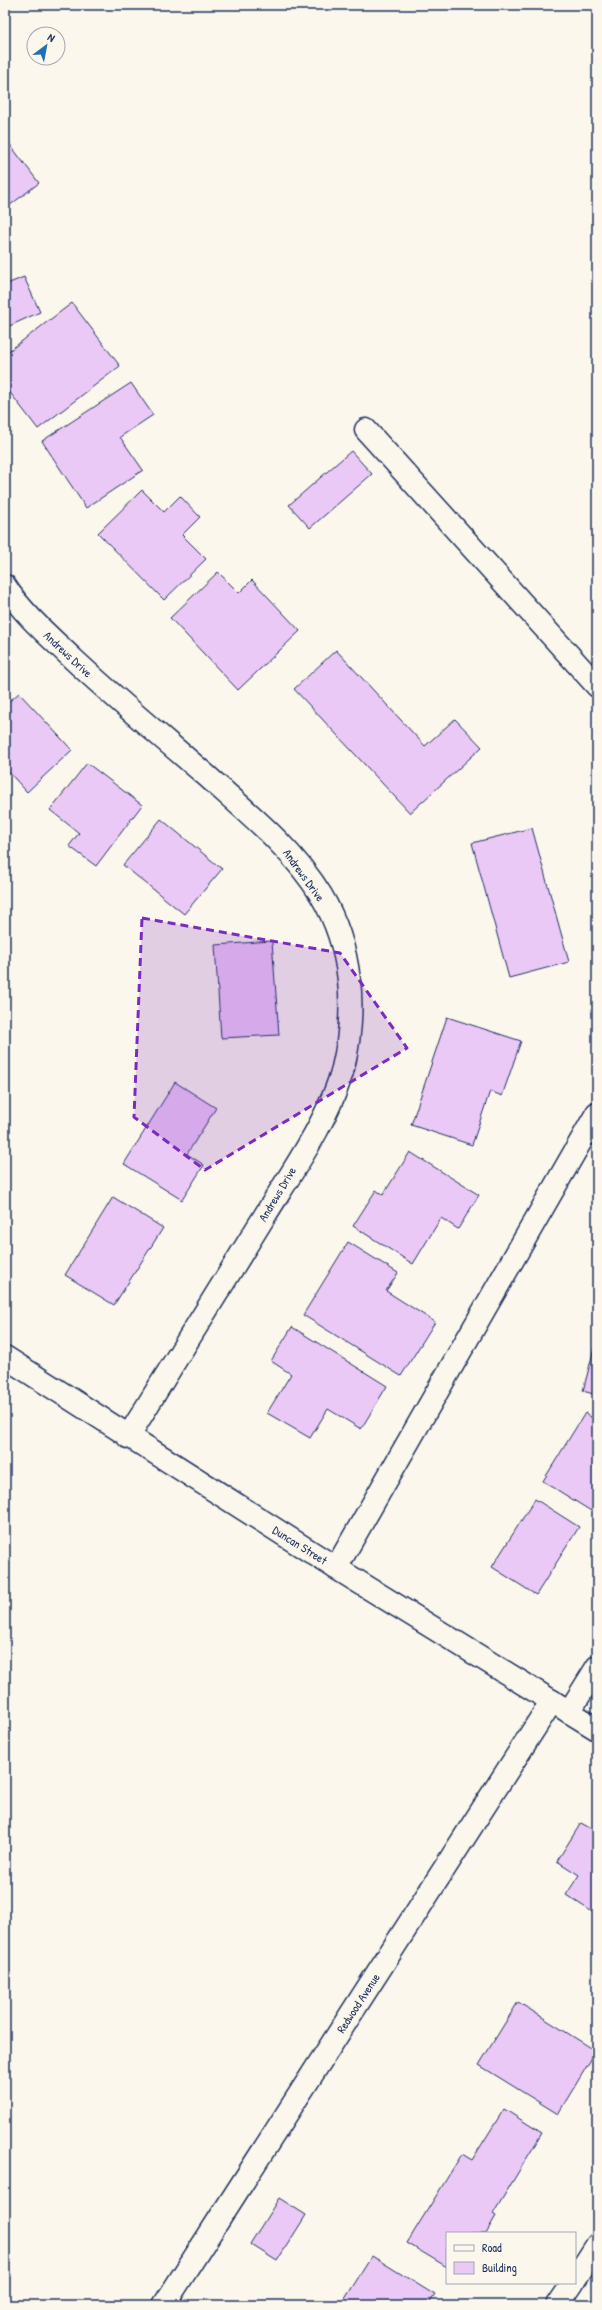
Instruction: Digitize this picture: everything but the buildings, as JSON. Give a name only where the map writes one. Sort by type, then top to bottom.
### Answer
[{"type":"street","points":[[366,430],[597,686]]},
{"type":"street","name":"Andrews Drive","points":[[5,586],[50,638],[129,710],[266,829],[292,855],[321,896],[342,942],[351,993],[349,1038],[343,1068],[325,1114],[273,1202],[128,1436]]},
{"type":"street","points":[[336,1568],[597,1113]]},
{"type":"street","name":"Duncan Street","points":[[5,1358],[336,1568],[597,1729]]},
{"type":"street","name":"Redwood Avenue","points":[[164,2305],[561,1706],[597,1667]]},
{"type":"street","points":[[576,2277],[597,2245]]},
{"type":"street","points":[[558,2305],[572,2284]]},
{"type":"highlighted area","points":[[142,918],[340,953],[407,1048],[205,1170],[134,1117]]}]
